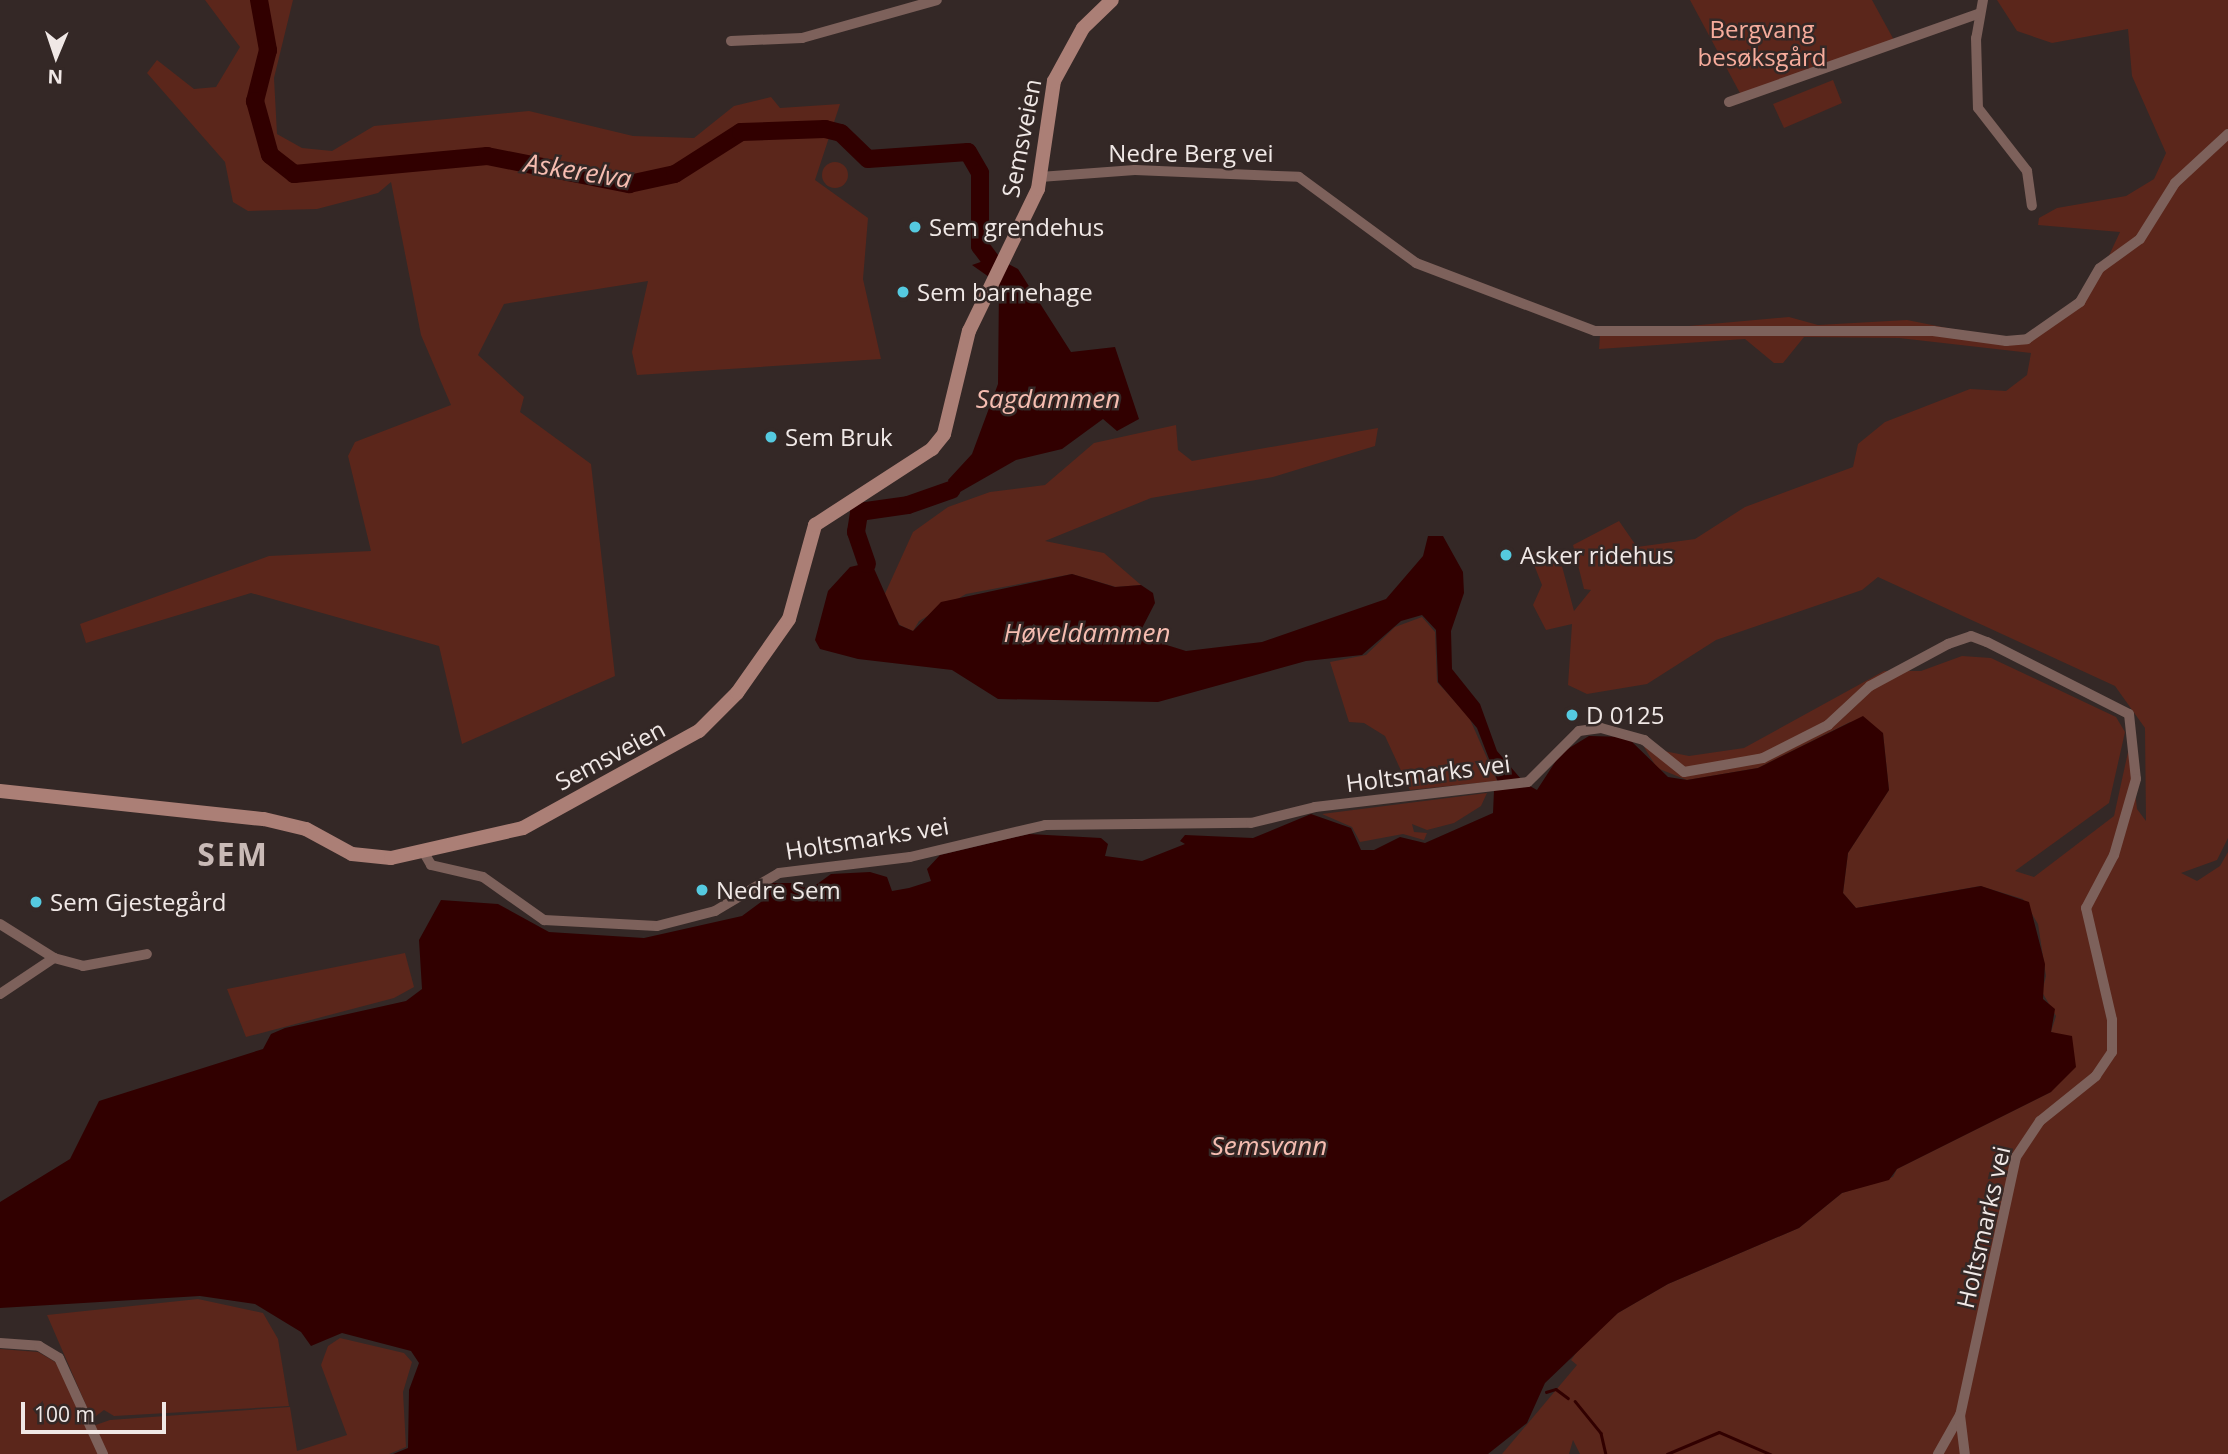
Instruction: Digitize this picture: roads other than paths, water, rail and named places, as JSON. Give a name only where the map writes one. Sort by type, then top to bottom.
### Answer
[{"type":"main road","name":"Semsveien","points":[[0,791],[264,820],[306,829],[365,858],[423,851],[523,828],[613,774],[670,750],[722,711],[789,619],[815,525],[932,449],[944,434],[969,331],[1007,258],[1040,177],[1054,81],[1083,28],[1112,0]]},
{"type":"street","points":[[731,41],[802,38],[937,0]]},
{"type":"street","points":[[1983,0],[1978,14],[1978,107],[2026,171],[2032,206]]},
{"type":"street","points":[[1729,102],[1978,14]]},
{"type":"street","name":"Nedre Berg vei","points":[[1040,177],[1135,170],[1299,177],[1416,263],[1595,331],[1933,331],[2027,339],[2080,302],[2099,268],[2140,239],[2175,183],[2228,134]]},
{"type":"street","name":"Holtsmarks vei","points":[[423,851],[431,865],[483,877],[544,920],[648,921],[696,918],[744,886],[779,873],[909,857],[1045,825],[1239,824],[1315,807],[1528,782],[1579,731],[1601,727],[1644,740],[1684,772],[1763,758],[1828,725],[1878,682],[1971,636],[2130,714],[2133,802],[2086,908],[2112,1020],[2112,1052],[2096,1076],[2040,1121],[2016,1157],[1960,1415],[1938,1454]]},
{"type":"street","points":[[0,924],[54,958],[97,967],[147,954]]},
{"type":"street","points":[[0,994],[54,958]]},
{"type":"street","points":[[0,1343],[38,1346],[59,1358],[103,1454]]},
{"type":"street","points":[[1960,1415],[1965,1454]]},
{"type":"water","name":"Sagdammen","points":[[995,257],[1018,269],[1071,352],[1115,347],[1139,419],[1117,431],[1103,419],[1062,449],[1016,460],[960,492],[951,490],[948,480],[972,454],[998,384],[999,284],[972,265]]},
{"type":"water","name":"Høveldammen","points":[[1428,536],[1443,536],[1463,572],[1464,593],[1451,631],[1452,669],[1480,704],[1497,751],[1521,779],[1498,782],[1477,728],[1438,682],[1436,630],[1422,615],[1401,621],[1362,655],[1306,661],[1158,702],[998,699],[952,670],[858,659],[820,649],[815,640],[828,591],[850,567],[872,564],[899,625],[913,631],[941,602],[1072,574],[1115,587],[1141,585],[1153,593],[1155,603],[1138,636],[1186,651],[1262,642],[1386,599],[1423,556]]},
{"type":"water","name":"Semsvann","points":[[1863,716],[1883,733],[1889,790],[1848,853],[1843,893],[1856,908],[1981,886],[2029,902],[2045,964],[2043,999],[2055,1009],[2051,1032],[2072,1036],[2076,1067],[2051,1092],[1897,1169],[1889,1180],[1842,1193],[1799,1228],[1668,1284],[1618,1313],[1545,1383],[1527,1423],[1488,1454],[393,1454],[408,1448],[409,1390],[419,1363],[411,1351],[342,1333],[311,1346],[301,1332],[255,1304],[200,1296],[0,1308],[0,1202],[70,1159],[99,1101],[263,1049],[271,1034],[285,1028],[406,1001],[422,989],[419,940],[441,900],[498,904],[549,932],[644,938],[742,916],[765,899],[766,886],[773,883],[800,883],[809,890],[831,874],[870,872],[887,877],[892,891],[909,888],[931,881],[927,869],[940,855],[1029,834],[1101,838],[1108,844],[1105,856],[1142,861],[1185,844],[1180,841],[1185,835],[1253,838],[1311,814],[1351,828],[1361,850],[1374,850],[1400,837],[1425,843],[1493,813],[1494,790],[1528,785],[1537,790],[1561,753],[1589,736],[1627,737],[1668,777],[1687,780],[1758,768]]},
{"type":"waterway","name":"Askerelva","points":[[259,0],[268,50],[255,101],[270,155],[294,174],[487,156],[629,184],[675,174],[741,132],[825,129],[841,133],[868,159],[968,152],[980,173],[980,246],[1002,275]]},
{"type":"waterway","name":"Askerelva","points":[[867,564],[856,532],[859,512],[908,505],[951,490]]},
{"type":"waterway","points":[[1546,1392],[1556,1389],[1568,1398]]},
{"type":"waterway","points":[[1575,1401],[1601,1433],[1606,1454]]},
{"type":"waterway","points":[[1667,1454],[1719,1432],[1770,1454]]},
{"type":"place","name":"Sem grendehus","points":[[915,227]]},
{"type":"place","name":"Sem barnehage","points":[[903,292]]},
{"type":"place","name":"Sem Bruk","points":[[771,437]]},
{"type":"place","name":"Asker ridehus","points":[[1506,555]]},
{"type":"place","name":"D 0125","points":[[1572,715]]},
{"type":"place","name":"Nedre Sem","points":[[702,890]]},
{"type":"place","name":"Sem Gjestegård","points":[[36,902]]},
{"type":"district","name":"SEM","points":[[233,854]]},
{"type":"park label","name":"Bergvang besøksgård","points":[[1762,43]]}]
